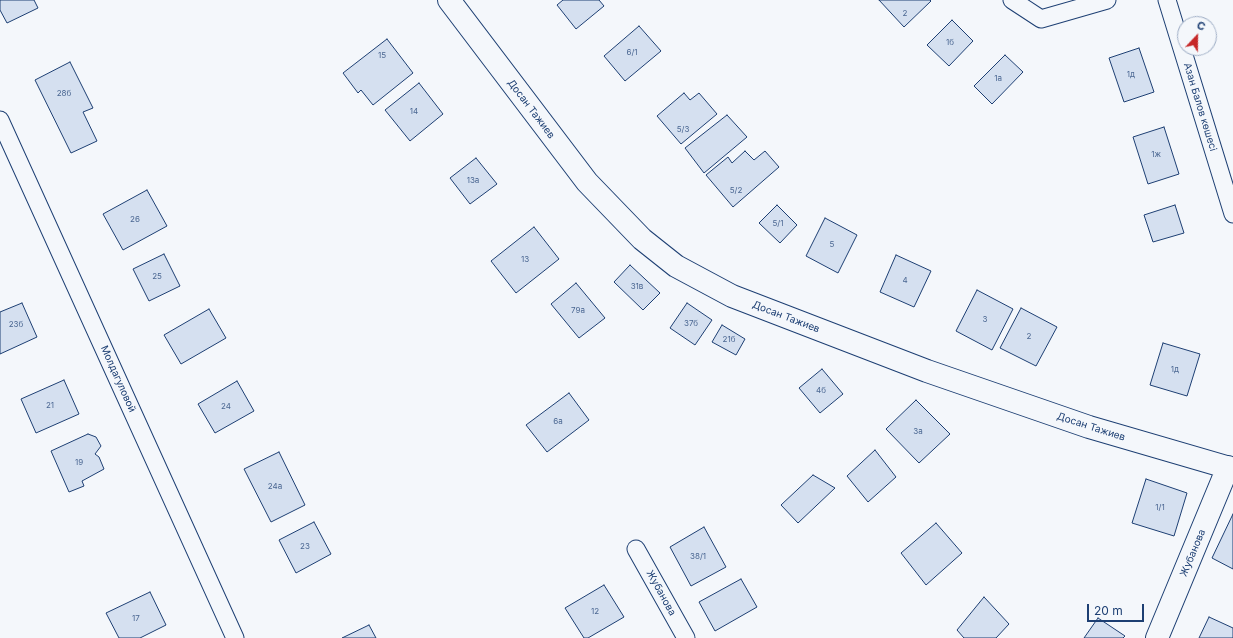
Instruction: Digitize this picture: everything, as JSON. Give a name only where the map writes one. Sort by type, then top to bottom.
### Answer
[{"type":"street","name":"Досан Тажиев","points":[[449,0],[587,182],[642,239],[676,266],[732,296],[927,371],[1089,427],[1231,468]]},
{"type":"street","points":[[1012,0],[1041,19],[1107,0]]},
{"type":"street","name":"Азан Балов көшесі","points":[[1167,0],[1233,214]]},
{"type":"street","name":"Молдагуловой","points":[[0,120],[235,638]]},
{"type":"street","name":"Жубанова","points":[[1157,638],[1231,468]]},
{"type":"street","name":"Жубанова","points":[[636,549],[686,638]]},
{"type":"building","points":[[0,0],[34,0],[38,8],[7,23],[0,10]]},
{"type":"building","points":[[563,0],[599,0],[604,6],[576,29],[557,5]]},
{"type":"building","points":[[879,0],[930,0],[931,1],[904,27]]},
{"type":"building","points":[[952,20],[973,41],[949,66],[927,45]]},
{"type":"building","points":[[639,26],[661,51],[625,81],[604,56]]},
{"type":"building","points":[[387,39],[413,73],[373,105],[361,90],[358,93],[343,73]]},
{"type":"building","points":[[1139,48],[1154,92],[1124,102],[1109,58]]},
{"type":"building","points":[[1005,55],[1023,72],[992,104],[974,86]]},
{"type":"building","points":[[70,62],[93,108],[83,112],[97,141],[71,153],[35,80]]},
{"type":"building","points":[[419,83],[443,114],[410,141],[385,110]]},
{"type":"building","points":[[684,93],[690,100],[699,93],[717,114],[681,144],[657,116]]},
{"type":"building","points":[[727,115],[747,137],[704,173],[685,148]]},
{"type":"building","points":[[1164,127],[1179,174],[1148,184],[1133,137]]},
{"type":"building","points":[[745,151],[754,160],[765,151],[779,167],[733,207],[706,175],[728,157],[732,163]]},
{"type":"building","points":[[476,158],[497,184],[470,204],[450,178]]},
{"type":"building","points":[[147,190],[167,226],[123,250],[103,214]]},
{"type":"building","points":[[777,205],[797,225],[780,243],[759,223]]},
{"type":"building","points":[[1175,205],[1184,233],[1153,242],[1144,215]]},
{"type":"building","points":[[825,218],[857,235],[838,273],[806,256]]},
{"type":"building","points":[[534,227],[559,259],[516,293],[491,261]]},
{"type":"building","points":[[164,254],[180,286],[149,301],[133,269]]},
{"type":"building","points":[[896,255],[931,271],[914,307],[880,292]]},
{"type":"building","points":[[630,265],[660,293],[643,310],[614,282]]},
{"type":"building","points":[[576,283],[605,318],[579,338],[551,304]]},
{"type":"building","points":[[977,290],[1013,309],[992,350],[956,331]]},
{"type":"building","points":[[22,303],[37,337],[0,354],[0,312]]},
{"type":"building","points":[[687,303],[712,320],[695,345],[670,328]]},
{"type":"building","points":[[1021,308],[1057,327],[1036,366],[1000,348]]},
{"type":"building","points":[[209,309],[226,338],[181,364],[164,335]]},
{"type":"building","points":[[722,325],[745,339],[736,355],[712,342]]},
{"type":"building","points":[[1163,343],[1200,354],[1187,396],[1150,385]]},
{"type":"building","points":[[822,369],[843,394],[820,413],[799,388]]},
{"type":"building","points":[[64,380],[79,414],[36,433],[21,399]]},
{"type":"building","points":[[237,381],[254,411],[215,433],[198,404]]},
{"type":"building","points":[[569,393],[589,420],[547,452],[526,425]]},
{"type":"building","points":[[916,400],[950,434],[919,463],[886,429]]},
{"type":"building","points":[[88,434],[96,437],[101,446],[95,454],[99,457],[104,469],[82,481],[84,486],[69,492],[51,451]]},
{"type":"building","points":[[875,450],[896,477],[868,502],[847,476]]},
{"type":"building","points":[[279,452],[305,505],[271,522],[244,469]]},
{"type":"building","points":[[813,475],[835,488],[798,523],[781,505]]},
{"type":"building","points":[[1146,479],[1187,493],[1174,536],[1132,523]]},
{"type":"building","points":[[1233,514],[1233,569],[1212,558]]},
{"type":"building","points":[[314,522],[331,554],[296,573],[279,540]]},
{"type":"building","points":[[936,523],[962,553],[926,585],[901,553]]},
{"type":"building","points":[[704,527],[726,567],[691,586],[670,547]]},
{"type":"building","points":[[741,579],[757,607],[715,631],[699,602]]},
{"type":"building","points":[[604,585],[624,617],[588,638],[584,638],[565,608]]},
{"type":"building","points":[[150,592],[166,625],[140,638],[119,638],[106,613]]},
{"type":"building","points":[[984,597],[1009,624],[996,638],[964,638],[957,630]]},
{"type":"building","points":[[1209,617],[1233,628],[1233,638],[1199,638]]},
{"type":"building","points":[[1098,618],[1125,636],[1123,638],[1084,638]]},
{"type":"building","points":[[369,625],[376,638],[342,638]]}]
